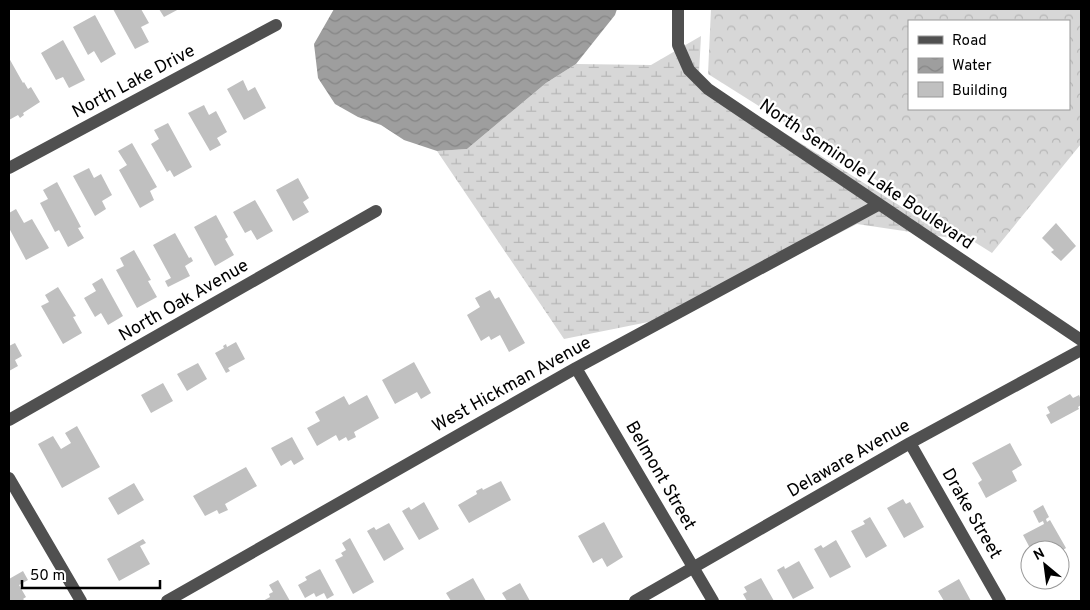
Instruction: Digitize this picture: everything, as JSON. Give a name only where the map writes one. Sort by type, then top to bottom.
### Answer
[{"type":"street","name":"North Seminole Lake Boulevard","points":[[678,9],[678,45],[688,70],[708,89],[1081,340]]},
{"type":"street","name":"North Lake Drive","points":[[9,168],[276,26]]},
{"type":"street","name":"West Hickman Avenue","points":[[167,601],[576,368],[878,204]]},
{"type":"street","name":"North Oak Avenue","points":[[9,420],[376,211]]},
{"type":"street","name":"Delaware Avenue","points":[[635,601],[694,569],[910,443],[1081,350]]},
{"type":"street","name":"Belmont Street","points":[[576,368],[713,601]]},
{"type":"street","name":"Drake Street","points":[[910,443],[1000,601]]},
{"type":"street","points":[[9,478],[81,601]]},
{"type":"green space","points":[[711,9],[1081,9],[1081,144],[992,253],[708,74]]},
{"type":"green space","points":[[701,36],[699,73],[704,82],[951,238],[857,224],[678,316],[564,339],[437,151],[467,149],[546,83],[576,64],[651,65]]},
{"type":"water","points":[[334,9],[617,9],[615,15],[576,64],[546,83],[467,149],[437,151],[404,140],[381,125],[358,117],[335,104],[318,78],[314,44]]},
{"type":"building","points":[[113,9],[141,9],[149,23],[141,27],[149,42],[135,49]]},
{"type":"building","points":[[159,9],[179,9],[164,17]]},
{"type":"building","points":[[95,15],[116,54],[101,63],[94,51],[88,55],[73,27]]},
{"type":"building","points":[[63,40],[85,80],[69,88],[63,77],[56,80],[41,53]]},
{"type":"building","points":[[9,58],[23,83],[28,89],[31,87],[40,102],[23,113],[24,115],[20,118],[18,115],[9,120]]},
{"type":"building","points":[[243,80],[248,91],[255,87],[266,108],[244,120],[227,89]]},
{"type":"building","points":[[204,105],[209,115],[216,111],[227,132],[217,138],[221,145],[210,151],[188,113]]},
{"type":"building","points":[[168,123],[192,167],[174,177],[170,170],[167,172],[151,144],[159,139],[154,130]]},
{"type":"building","points":[[132,143],[157,187],[150,191],[154,200],[140,208],[119,170],[127,165],[118,151]]},
{"type":"building","points":[[89,168],[94,178],[101,174],[112,195],[102,201],[106,209],[95,216],[73,176]]},
{"type":"building","points":[[298,178],[309,198],[303,202],[309,212],[293,221],[276,190]]},
{"type":"building","points":[[57,182],[81,227],[78,228],[84,238],[68,247],[59,230],[55,232],[40,203],[48,199],[43,190]]},
{"type":"building","points":[[255,200],[273,231],[257,240],[251,230],[245,233],[233,212]]},
{"type":"building","points":[[16,209],[24,223],[32,219],[49,248],[26,260],[9,228],[9,213]]},
{"type":"building","points":[[216,215],[228,237],[225,239],[234,255],[215,266],[194,227]]},
{"type":"building","points":[[1056,223],[1076,246],[1061,261],[1051,252],[1054,250],[1042,238]]},
{"type":"building","points":[[175,233],[189,258],[191,257],[193,261],[185,266],[190,276],[168,287],[165,281],[171,278],[153,245]]},
{"type":"building","points":[[134,250],[151,280],[148,281],[157,297],[137,308],[116,270],[124,266],[120,258]]},
{"type":"building","points":[[102,278],[123,316],[108,325],[101,313],[95,317],[84,298],[96,291],[92,284]]},
{"type":"building","points":[[58,287],[76,316],[73,317],[82,333],[63,344],[41,306],[49,302],[45,295]]},
{"type":"building","points":[[490,290],[495,299],[499,297],[525,343],[509,352],[500,335],[491,340],[489,336],[481,341],[467,315],[480,307],[475,298]]},
{"type":"building","points":[[236,342],[245,359],[228,368],[230,371],[226,373],[215,353],[224,348],[223,346],[226,344],[227,347]]},
{"type":"building","points":[[15,343],[22,356],[15,360],[18,366],[9,371],[9,346]]},
{"type":"building","points":[[414,362],[431,393],[421,399],[417,392],[395,404],[382,380]]},
{"type":"building","points":[[198,363],[207,379],[187,391],[177,374]]},
{"type":"building","points":[[163,383],[173,401],[151,413],[141,395]]},
{"type":"building","points":[[1070,394],[1073,398],[1079,395],[1081,405],[1078,407],[1079,409],[1051,424],[1046,415],[1050,413],[1047,407]]},
{"type":"building","points":[[367,395],[379,418],[354,432],[356,437],[348,441],[346,437],[339,441],[336,435],[317,446],[307,428],[320,421],[315,412],[344,396],[349,405]]},
{"type":"building","points":[[77,426],[100,467],[62,488],[38,444],[53,436],[61,449],[71,443],[65,433]]},
{"type":"building","points":[[292,437],[304,459],[294,465],[291,460],[281,466],[271,448]]},
{"type":"building","points":[[1010,443],[1022,465],[1012,471],[1017,481],[986,498],[978,483],[982,480],[972,463]]},
{"type":"building","points":[[246,467],[257,486],[225,504],[228,510],[219,514],[217,510],[205,516],[193,496]]},
{"type":"building","points":[[501,481],[511,500],[469,523],[458,505],[477,494],[476,491],[482,488],[483,490]]},
{"type":"building","points":[[134,483],[144,500],[118,515],[108,498]]},
{"type":"building","points":[[903,499],[906,504],[910,502],[924,527],[904,538],[887,508]]},
{"type":"building","points":[[424,502],[439,529],[419,540],[402,511],[409,507],[411,510]]},
{"type":"building","points":[[1043,505],[1049,517],[1046,519],[1047,522],[1050,520],[1061,540],[1026,540],[1023,535],[1044,524],[1043,521],[1039,523],[1033,511]]},
{"type":"building","points":[[870,517],[887,546],[866,558],[851,531],[865,524],[863,521]]},
{"type":"building","points":[[604,522],[623,557],[607,567],[602,558],[593,563],[578,536]]},
{"type":"building","points":[[389,523],[404,549],[384,561],[367,531],[374,527],[376,530]]},
{"type":"building","points":[[350,538],[374,582],[353,594],[335,560],[343,556],[341,553],[346,550],[342,543]]},
{"type":"building","points":[[143,539],[146,543],[140,546],[150,564],[119,581],[107,559]]},
{"type":"building","points":[[836,540],[851,567],[830,578],[814,549],[821,545],[823,548]]},
{"type":"building","points":[[799,561],[814,588],[793,599],[777,570],[784,566],[785,569]]},
{"type":"building","points":[[320,569],[334,595],[327,599],[324,593],[316,597],[314,593],[305,598],[298,585],[307,580],[305,577]]},
{"type":"building","points":[[23,571],[28,580],[19,585],[26,597],[23,599],[25,601],[9,601],[9,579]]},
{"type":"building","points":[[473,578],[486,601],[451,601],[446,593]]},
{"type":"building","points":[[761,578],[774,601],[747,601],[743,594],[747,592],[744,587]]},
{"type":"building","points":[[959,579],[971,601],[944,601],[938,591]]},
{"type":"building","points":[[278,580],[290,601],[263,601],[270,597],[269,594],[273,592],[269,585]]},
{"type":"building","points":[[520,583],[530,601],[507,601],[502,593]]}]
